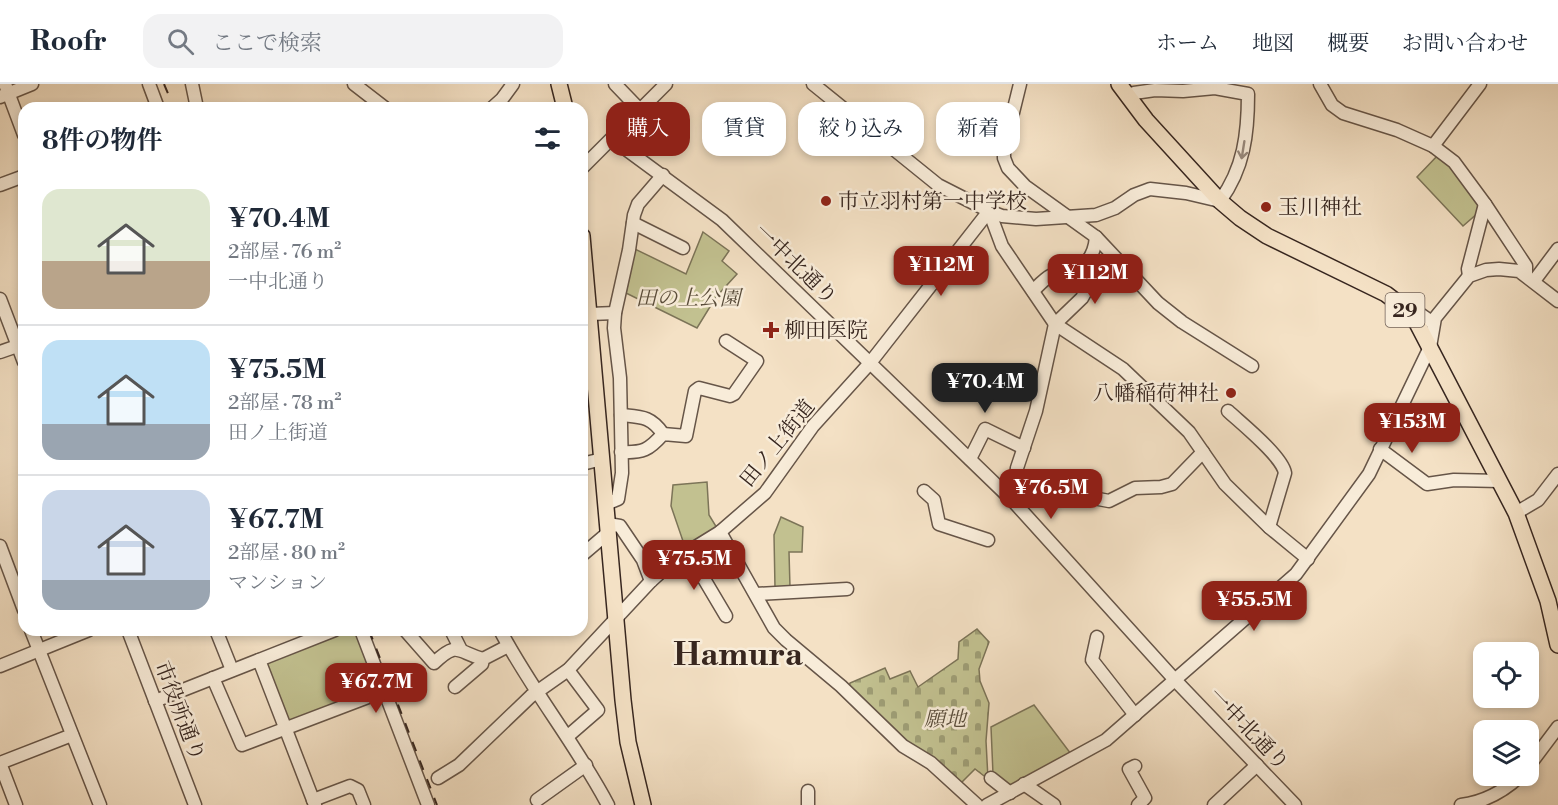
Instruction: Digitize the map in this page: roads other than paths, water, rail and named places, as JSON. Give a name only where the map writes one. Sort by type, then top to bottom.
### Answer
[{"type":"main road","points":[[559,84],[564,102]]},
{"type":"main road","name":"29","points":[[1119,84],[1128,98],[1220,201],[1240,218],[1267,236],[1386,294],[1403,307],[1417,323],[1516,513],[1548,601],[1558,645]]},
{"type":"main road","points":[[588,294],[615,619],[628,741],[643,805]]},
{"type":"street","points":[[18,122],[4,91],[32,84]]},
{"type":"street","points":[[149,84],[156,102]]},
{"type":"street","points":[[192,84],[196,102]]},
{"type":"street","points":[[354,84],[377,102]]},
{"type":"street","points":[[499,102],[513,84]]},
{"type":"street","points":[[615,84],[632,102]]},
{"type":"street","points":[[648,102],[666,84]]},
{"type":"street","points":[[813,84],[938,184],[989,211],[1016,218],[1072,218],[1096,215],[1107,212],[1134,195],[1150,189],[1186,193],[1220,201],[1236,177],[1241,162],[1248,94],[1215,88],[1183,91],[1155,90],[1134,93],[1128,98]]},
{"type":"street","points":[[1020,84],[1004,153],[1011,173],[1025,186],[1096,237],[1158,303],[1182,322],[1252,366]]},
{"type":"street","points":[[1320,84],[1332,105],[1343,113],[1397,130],[1433,146],[1454,162],[1526,266],[1530,278]]},
{"type":"street","points":[[1433,146],[1480,84]]},
{"type":"street","points":[[588,162],[606,145]]},
{"type":"street","name":"一中北通り","points":[[635,156],[722,220],[1013,501],[1175,680],[1295,805]]},
{"type":"street","points":[[606,504],[618,499],[622,473],[620,378],[614,328],[615,313],[634,215],[638,204],[663,176]]},
{"type":"street","points":[[1,182],[18,178]]},
{"type":"street","points":[[1469,276],[1468,269],[1485,204]]},
{"type":"street","points":[[989,211],[1002,246],[1055,324],[1123,369],[1189,432],[1225,484],[1269,527],[1308,559]]},
{"type":"street","name":"田ノ上街道","points":[[438,777],[459,765],[510,714],[568,670],[651,581],[673,561],[720,532],[765,493],[813,426],[870,363],[989,211]]},
{"type":"street","points":[[633,223],[683,248]]},
{"type":"street","points":[[1013,501],[1017,468],[1036,411],[1055,324],[1088,289],[1085,269],[1096,237]]},
{"type":"street","points":[[1530,278],[1558,249]]},
{"type":"street","points":[[1033,291],[1050,276],[1086,263]]},
{"type":"street","points":[[987,805],[1106,740],[1289,581],[1361,488],[1430,346],[1433,323],[1469,276],[1486,270],[1514,270],[1530,278],[1558,301]]},
{"type":"street","points":[[0,299],[18,338]]},
{"type":"street","points":[[1403,307],[1411,309],[1433,323]]},
{"type":"street","points":[[590,314],[615,313]]},
{"type":"street","points":[[621,415],[643,417],[655,423],[663,434],[686,436],[695,391],[699,388],[730,396],[734,394],[757,361],[726,341]]},
{"type":"street","points":[[0,352],[18,346]]},
{"type":"street","points":[[1228,411],[1284,466],[1285,473],[1269,527]]},
{"type":"street","points":[[970,459],[985,429],[1024,448]]},
{"type":"street","points":[[621,452],[638,453],[652,447],[663,434]]},
{"type":"street","points":[[1380,449],[1427,484],[1454,480],[1500,481]]},
{"type":"street","points":[[1072,494],[1109,501],[1135,488],[1161,487],[1172,484],[1203,452]]},
{"type":"street","points":[[588,462],[602,459]]},
{"type":"street","points":[[1516,513],[1538,500],[1558,474]]},
{"type":"street","points":[[924,490],[934,500],[939,524],[988,540]]},
{"type":"street","points":[[588,549],[608,528],[620,526],[643,560],[651,581]]},
{"type":"street","points":[[720,532],[774,628],[841,686],[903,746],[931,763],[977,805]]},
{"type":"street","points":[[0,546],[18,594]]},
{"type":"street","points":[[688,552],[726,616]]},
{"type":"street","points":[[0,584],[12,579]]},
{"type":"street","points":[[756,594],[847,589]]},
{"type":"street","points":[[33,636],[100,805]]},
{"type":"street","points":[[0,666],[74,636]]},
{"type":"street","name":"市役所通り","points":[[130,636],[195,805]]},
{"type":"street","points":[[218,636],[232,670]]},
{"type":"street","points":[[155,701],[320,636]]},
{"type":"street","points":[[363,636],[428,805]]},
{"type":"street","points":[[410,636],[434,663],[446,651],[462,650],[483,659]]},
{"type":"street","points":[[454,636],[462,650]]},
{"type":"street","points":[[455,687],[482,664],[483,659],[503,636]]},
{"type":"street","points":[[505,636],[537,692],[586,765],[608,805]]},
{"type":"street","points":[[1097,637],[1092,660],[1135,715]]},
{"type":"street","points":[[259,660],[314,803],[350,786],[358,790],[364,805]]},
{"type":"street","points":[[567,736],[598,710],[568,670]]},
{"type":"street","points":[[213,678],[242,745],[384,691]]},
{"type":"street","points":[[1539,752],[1558,727]]},
{"type":"street","points":[[16,805],[0,763],[72,735]]},
{"type":"street","points":[[542,800],[586,765]]},
{"type":"street","points":[[1214,805],[1257,765]]},
{"type":"street","points":[[1135,766],[1129,769],[1145,798],[1138,805]]},
{"type":"street","points":[[991,778],[1010,793]]},
{"type":"street","points":[[1024,784],[1054,805]]},
{"type":"street","points":[[1467,805],[1497,794],[1507,786]]},
{"type":"street","points":[[808,791],[808,805]]},
{"type":"railway","points":[[164,84],[172,102]]},
{"type":"railway","points":[[371,636],[437,805]]},
{"type":"place","name":"市立羽村第一中学校","points":[[826,201]]},
{"type":"place","name":"玉川神社","points":[[1266,207]]},
{"type":"place","name":"柳田医院","points":[[771,330]]},
{"type":"place","name":"八幡稲荷神社","points":[[1231,393]]},
{"type":"district","name":"Hamura","points":[[738,653]]},
{"type":"park label","name":"田の上公園","points":[[688,298]]},
{"type":"park label","name":"願地","points":[[945,719]]}]
